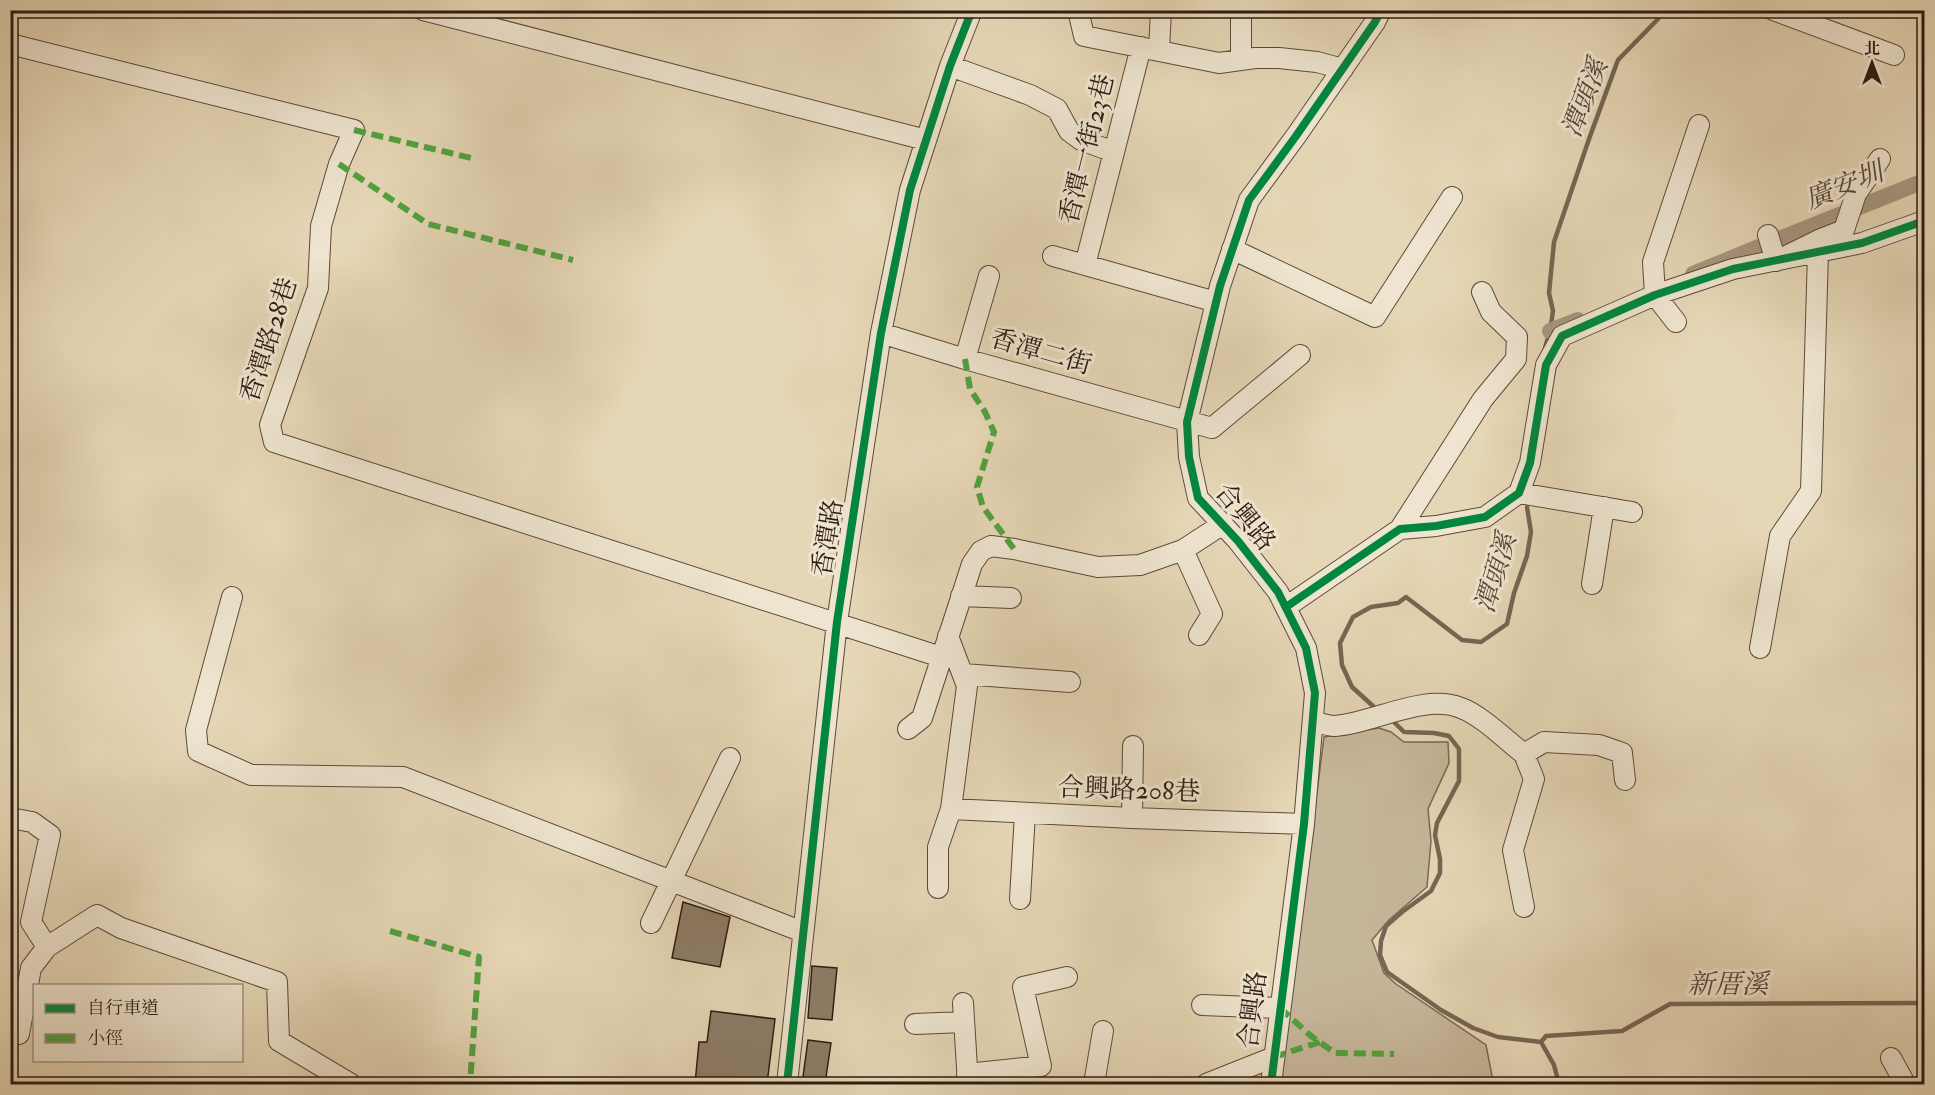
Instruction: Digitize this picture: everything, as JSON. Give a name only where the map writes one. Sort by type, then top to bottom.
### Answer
[{"type":"street","points":[[423,10],[926,140]]},
{"type":"street","name":"香潭路","points":[[787,1084],[837,622],[881,333],[910,190],[950,66],[972,10]]},
{"type":"street","points":[[1078,10],[1084,36],[1219,63],[1279,58],[1317,62],[1343,69]]},
{"type":"street","name":"香潭一街23巷","points":[[1085,265],[1114,152],[1150,49],[1161,10]]},
{"type":"street","points":[[1241,10],[1241,60]]},
{"type":"street","name":"合興路","points":[[1271,1084],[1304,824],[1315,693],[1306,648],[1278,592],[1223,524],[1198,498],[1189,457],[1187,422],[1216,302],[1249,200],[1376,22],[1381,10]]},
{"type":"street","points":[[1773,10],[1894,55]]},
{"type":"street","name":"香潭路28巷","points":[[10,44],[354,130],[339,165],[321,226],[318,288],[270,425],[274,442],[837,622]]},
{"type":"street","points":[[950,66],[1030,95],[1057,109],[1069,131],[1081,140],[1114,152]]},
{"type":"street","points":[[1676,322],[1655,295],[1653,262],[1699,125]]},
{"type":"street","points":[[1776,261],[1844,230],[1856,194],[1880,159]]},
{"type":"street","points":[[1232,249],[1375,318],[1452,197]]},
{"type":"street","points":[[1400,529],[1436,526],[1485,517],[1519,493],[1530,463],[1546,366],[1562,336],[1655,295],[1733,269],[1862,243],[1924,221]]},
{"type":"street","points":[[1768,235],[1776,261]]},
{"type":"street","points":[[1760,648],[1780,536],[1810,491],[1818,253]]},
{"type":"street","points":[[1053,256],[1216,302]]},
{"type":"street","points":[[965,359],[989,276]]},
{"type":"street","points":[[1286,607],[1400,529],[1483,399],[1516,359],[1516,337],[1491,312],[1482,292]]},
{"type":"street","name":"香潭二街","points":[[881,333],[965,359],[1212,428],[1300,355]]},
{"type":"street","points":[[1516,359],[1546,366]]},
{"type":"street","points":[[1519,493],[1632,512]]},
{"type":"street","points":[[1592,584],[1604,507]]},
{"type":"street","points":[[908,729],[921,718],[972,564],[981,551],[991,546],[1098,567],[1140,565],[1183,550],[1223,524]]},
{"type":"street","points":[[1183,550],[1212,614],[1199,634]]},
{"type":"street","points":[[961,596],[1011,598]]},
{"type":"street","points":[[232,597],[196,730],[198,751],[251,775],[404,777],[803,932]]},
{"type":"street","points":[[837,622],[941,657]]},
{"type":"street","points":[[938,888],[938,847],[951,809],[967,686],[948,636]]},
{"type":"street","points":[[963,674],[1070,682]]},
{"type":"street","points":[[1312,722],[1332,726],[1360,723],[1410,708],[1441,704],[1461,708],[1486,724],[1524,754],[1534,779],[1513,850],[1524,907]]},
{"type":"street","points":[[1524,754],[1544,742],[1599,745],[1622,753],[1625,780]]},
{"type":"street","points":[[1132,818],[1133,746]]},
{"type":"street","points":[[651,923],[730,758]]},
{"type":"street","name":"合興路208巷","points":[[951,809],[1304,824]]},
{"type":"street","points":[[1020,899],[1025,813]]},
{"type":"street","points":[[10,818],[32,822],[50,835],[31,922],[47,947]]},
{"type":"street","points":[[20,1034],[31,968],[47,947],[97,915],[121,928],[277,981],[279,1041],[351,1084]]},
{"type":"street","points":[[915,1024],[963,1012],[968,1079],[1041,1066],[1023,987],[1067,977]]},
{"type":"street","points":[[1202,1005],[1280,1008]]},
{"type":"street","points":[[1094,1084],[1103,1030]]},
{"type":"street","points":[[1206,1084],[1274,1057]]},
{"type":"street","points":[[1891,1058],[1903,1084]]},
{"type":"shaded area","points":[[1379,728],[1391,732],[1404,742],[1448,742],[1449,763],[1428,809],[1431,841],[1427,887],[1389,920],[1372,940],[1384,973],[1396,984],[1486,1045],[1492,1076],[1488,1084],[1280,1084],[1324,737]]},
{"type":"building","points":[[683,902],[730,917],[720,967],[672,958]]},
{"type":"building","points":[[812,966],[837,968],[832,1020],[808,1018]]},
{"type":"building","points":[[711,1011],[775,1019],[767,1084],[695,1084],[699,1042],[707,1042]]},
{"type":"building","points":[[808,1040],[831,1043],[825,1084],[802,1084]]},
{"type":"waterway","name":"潭頭溪","points":[[1545,348],[1553,311],[1549,293],[1554,242],[1618,60],[1658,19],[1659,10]]},
{"type":"waterway","name":"廣安圳","points":[[1782,238],[1924,181]]},
{"type":"waterway","name":"廣安圳","points":[[1693,274],[1759,247]]},
{"type":"waterway","name":"廣安圳","points":[[1550,331],[1578,320]]},
{"type":"waterway","name":"潭頭溪","points":[[1373,706],[1352,687],[1342,665],[1340,643],[1353,617],[1371,607],[1398,603],[1406,597],[1462,640],[1481,642],[1507,624],[1514,593],[1527,556],[1531,532],[1527,507]]},
{"type":"waterway","points":[[1392,720],[1404,732],[1449,736],[1459,749],[1459,781],[1437,823],[1435,835],[1440,859],[1440,873],[1431,891],[1386,926],[1381,941],[1380,955],[1387,972],[1441,1010],[1473,1028],[1498,1037],[1541,1042],[1554,1065],[1559,1084]]},
{"type":"waterway","name":"新厝溪","points":[[1541,1042],[1546,1036],[1622,1031],[1670,1004],[1924,1003]]},
{"type":"marked path","points":[[354,130],[471,158]]},
{"type":"marked path","points":[[339,164],[428,224],[573,260]]},
{"type":"marked path","points":[[965,359],[970,389],[985,412],[994,432],[977,487],[983,507],[1014,549]]},
{"type":"marked path","points":[[390,931],[479,957],[470,1084]]},
{"type":"marked path","points":[[1280,1008],[1311,1036],[1335,1053],[1394,1054]]},
{"type":"marked path","points":[[1274,1057],[1320,1042]]},
{"type":"cycle path","points":[[787,1084],[837,622],[881,333],[910,190],[950,66],[972,10]]},
{"type":"cycle path","points":[[1271,1084],[1304,824],[1315,693],[1306,648],[1278,592],[1238,541],[1198,498],[1189,457],[1187,422],[1220,286],[1249,200],[1296,136],[1381,10]]},
{"type":"cycle path","points":[[1286,607],[1400,529],[1436,526],[1485,517],[1519,493],[1530,463],[1546,365],[1562,336],[1655,295],[1733,269],[1862,243],[1924,221]]}]
